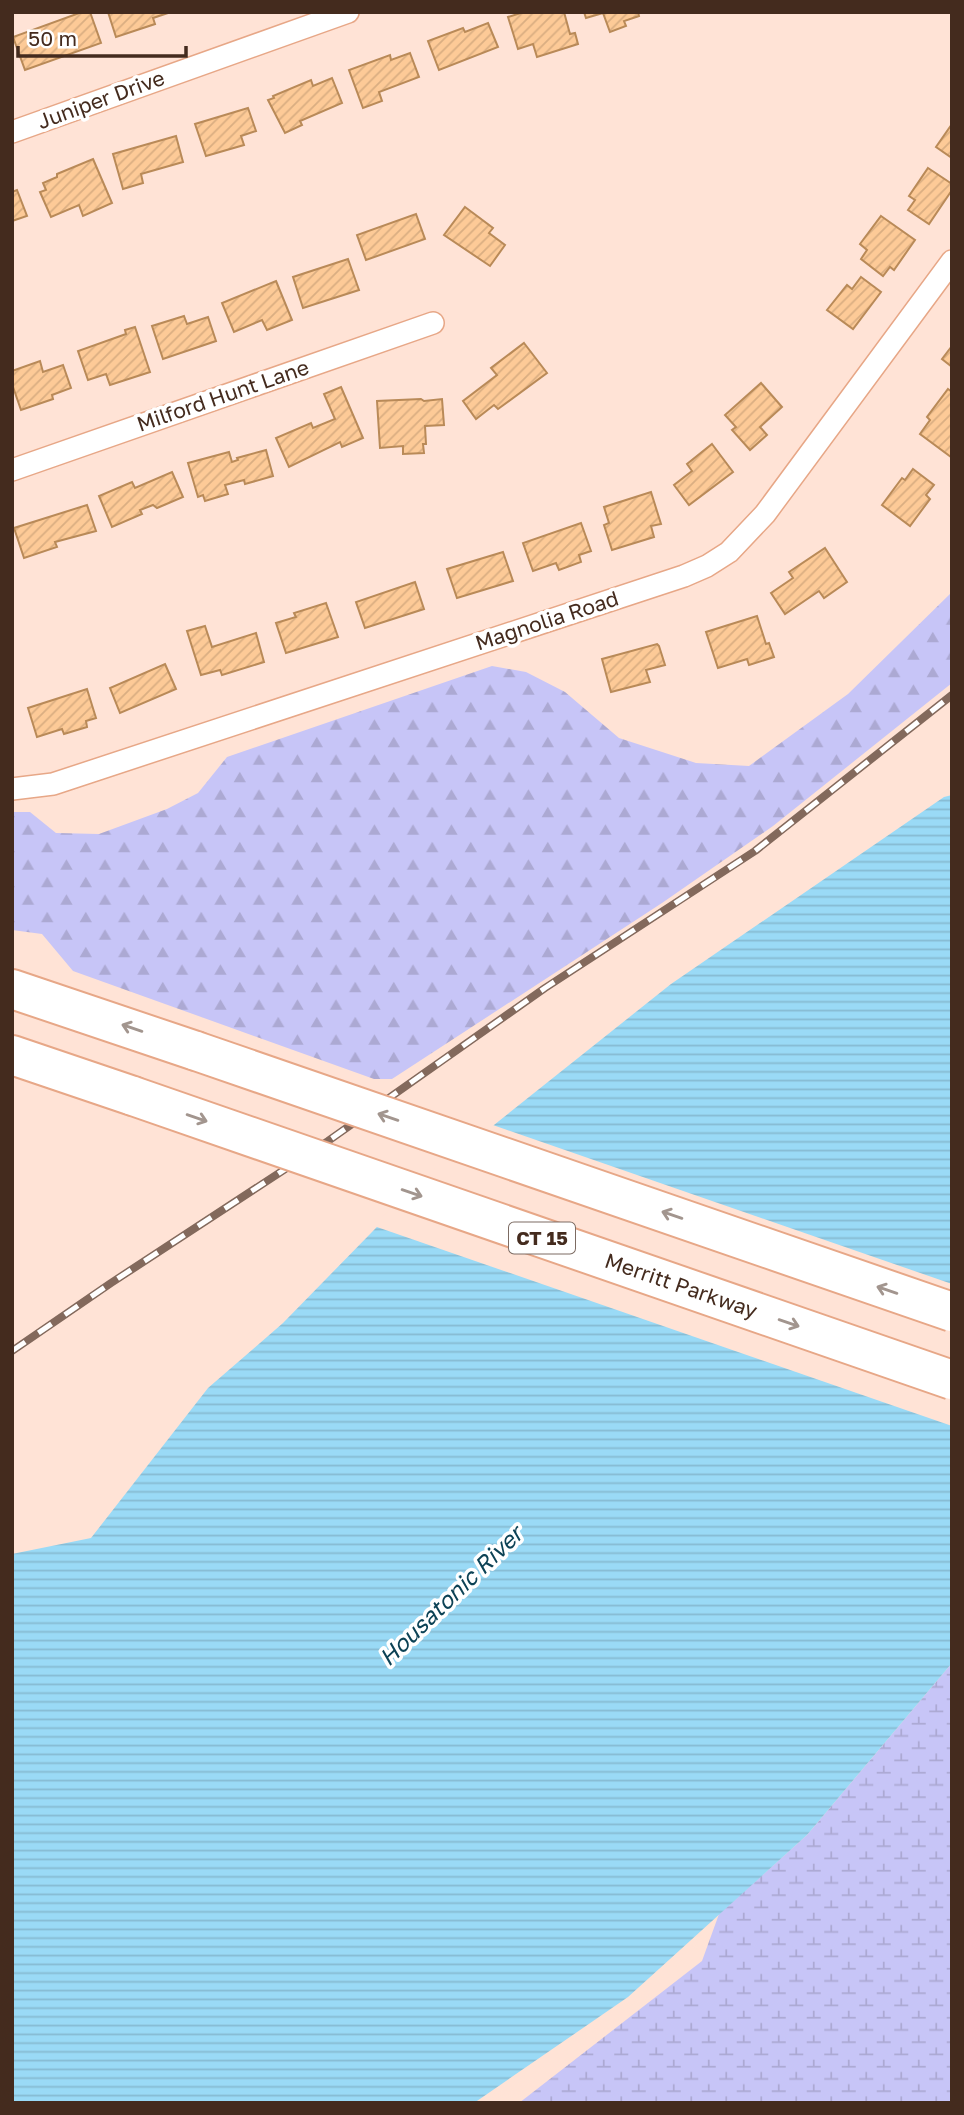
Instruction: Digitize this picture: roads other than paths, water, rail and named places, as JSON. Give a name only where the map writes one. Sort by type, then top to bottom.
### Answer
[{"type":"highway","points":[[16,989],[952,1312]]},
{"type":"highway","name":"Merritt Parkway","points":[[12,1055],[952,1380]]},
{"type":"street","name":"Juniper Drive","points":[[12,132],[348,12]]},
{"type":"street","name":"Magnolia Road","points":[[12,789],[53,784],[707,566],[729,552],[765,514],[952,261]]},
{"type":"street","name":"Milford Hunt Lane","points":[[12,470],[433,323]]},
{"type":"water","name":"Housatonic River","points":[[952,795],[952,1663],[807,1835],[628,1997],[474,2103],[12,2103],[12,1554],[91,1538],[208,1388],[283,1323],[416,1187],[671,984],[944,797]]},
{"type":"railway","points":[[12,1351],[328,1141],[545,988],[755,851],[952,695]]}]
